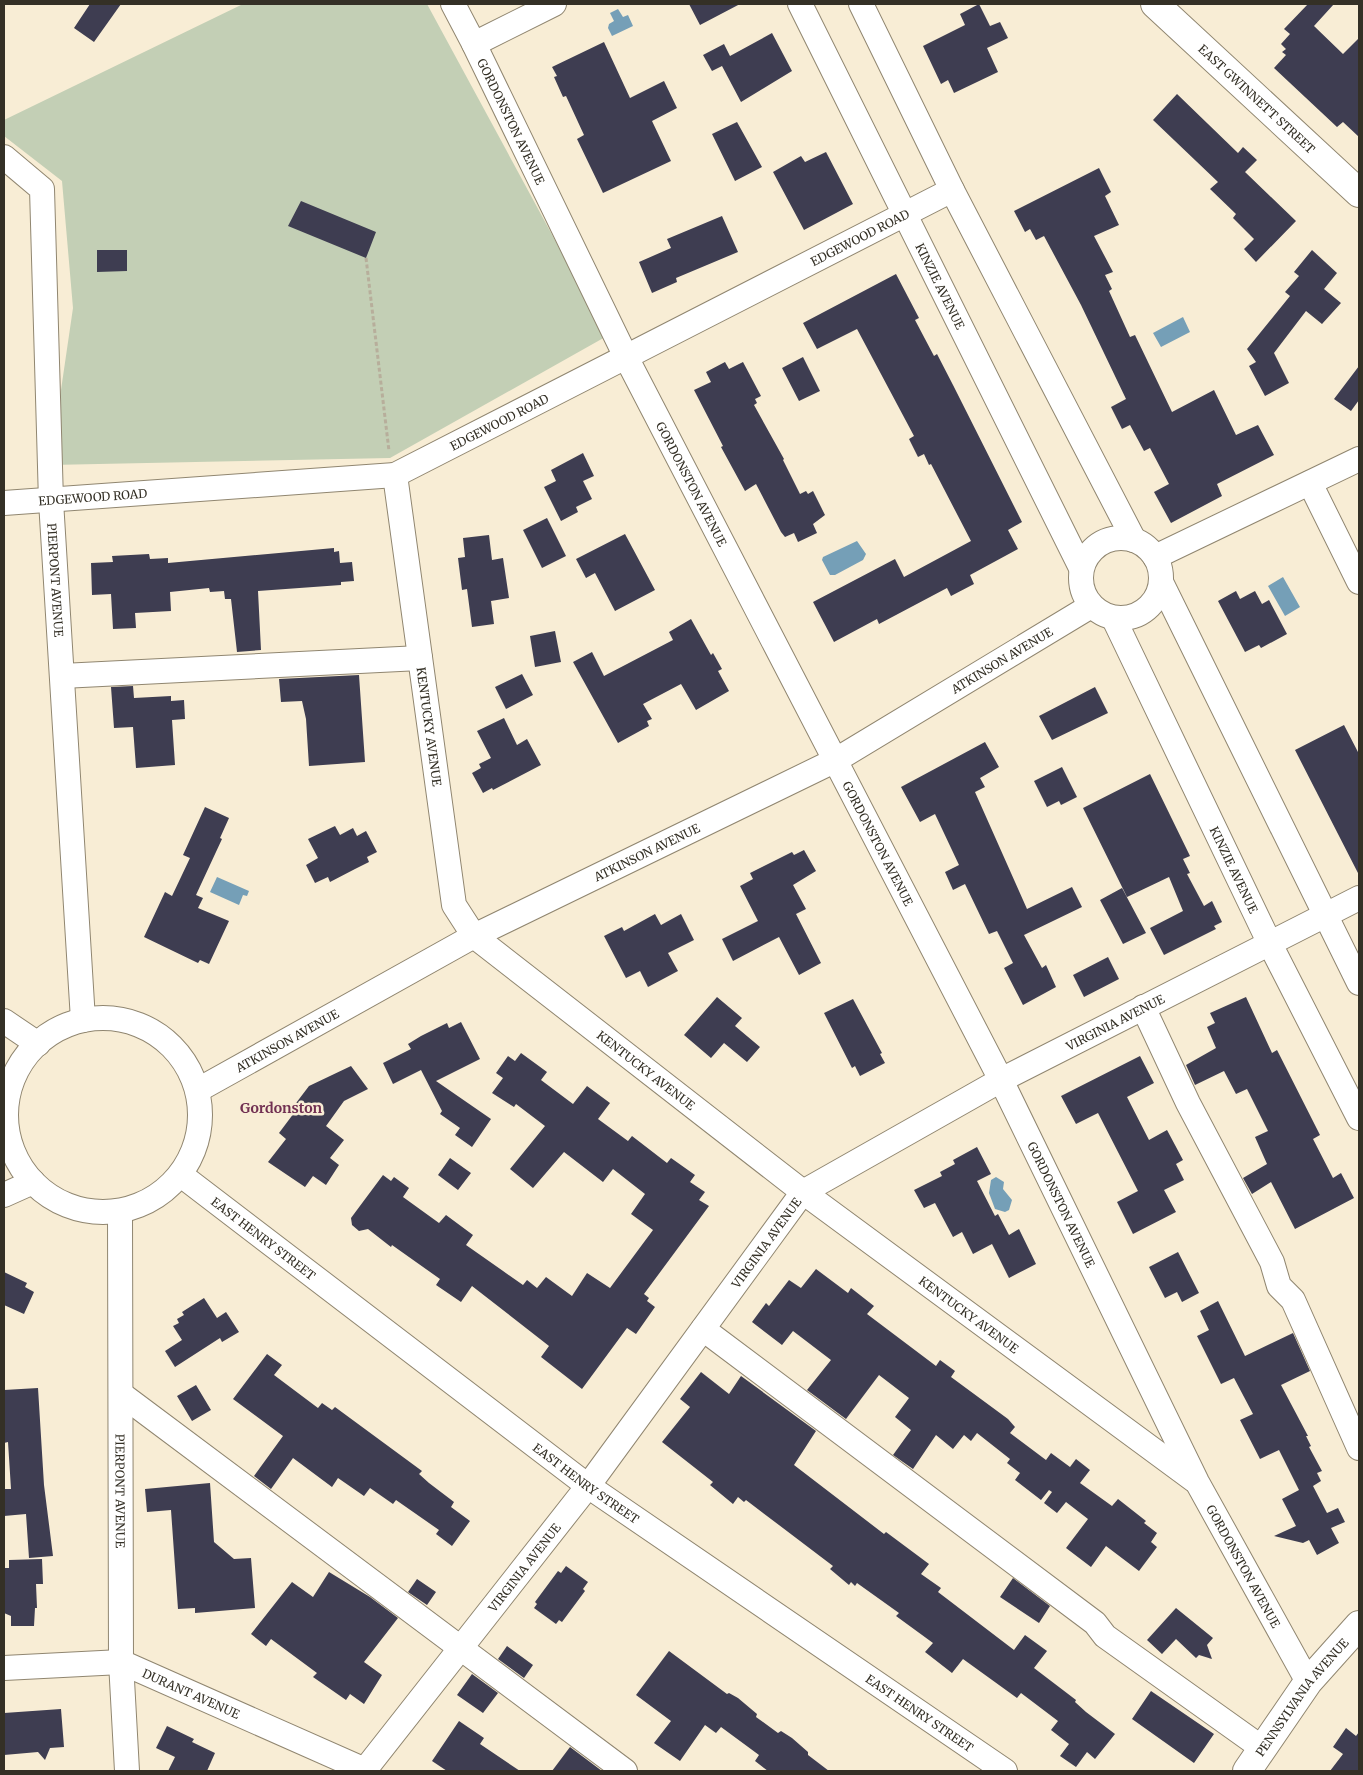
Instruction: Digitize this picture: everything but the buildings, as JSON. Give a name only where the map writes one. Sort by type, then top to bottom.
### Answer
[{"type":"main road","name":"EAST GWINNETT STREET","points":[[1155,4],[1359,193]]},
{"type":"main road","name":"PENNSYLVANIA AVENUE","points":[[1247,1771],[1308,1682],[1359,1625]]},
{"type":"street","name":"GORDONSTON AVENUE","points":[[452,4],[474,44],[626,357],[1000,1080],[1197,1482],[1308,1682]]},
{"type":"street","points":[[474,44],[554,4]]},
{"type":"street","name":"KINZIE AVENUE","points":[[800,4],[1081,568]]},
{"type":"street","points":[[861,4],[952,190],[1134,540]]},
{"type":"street","name":"PIERPONT AVENUE","points":[[4,157],[42,189],[51,501],[84,1020]]},
{"type":"street","name":"EDGEWOOD ROAD","points":[[4,503],[51,501],[393,466],[626,357],[952,190]]},
{"type":"street","points":[[1155,557],[1359,459]]},
{"type":"street","name":"KENTUCKY AVENUE","points":[[393,466],[454,905],[474,936],[803,1192],[1197,1482]]},
{"type":"street","points":[[1310,483],[1359,582]]},
{"type":"street","points":[[1161,582],[1154,600],[1140,614],[1128,618],[1114,618],[1102,614],[1091,606],[1080,582],[1081,568],[1086,556],[1096,546],[1108,540],[1121,538],[1134,540],[1146,547],[1155,557],[1160,568],[1161,582],[1359,983]]},
{"type":"street","name":"ATKINSON AVENUE","points":[[198,1090],[474,936],[836,760],[1091,606]]},
{"type":"street","name":"KINZIE AVENUE","points":[[1114,618],[1269,942],[1359,1118]]},
{"type":"street","points":[[62,676],[420,658]]},
{"type":"street","name":"VIRGINIA AVENUE","points":[[366,1771],[588,1486],[803,1192],[1000,1080],[1324,914],[1359,898]]},
{"type":"street","points":[[1142,1007],[1188,1103],[1272,1262],[1279,1286],[1292,1300],[1359,1448]]},
{"type":"street","points":[[113,1018],[141,1026],[166,1041],[186,1063],[198,1090],[201,1120],[195,1150],[180,1175],[164,1192],[143,1204],[120,1211],[91,1212],[63,1204],[38,1188],[20,1166],[6,1140],[8,1080],[25,1057],[38,1044],[64,1026],[84,1020],[113,1018]]},
{"type":"street","points":[[4,1021],[38,1044]]},
{"type":"street","name":"EAST HENRY STREET","points":[[180,1175],[588,1486],[1005,1771]]},
{"type":"street","points":[[4,1195],[34,1182]]},
{"type":"street","name":"PIERPONT AVENUE","points":[[120,1211],[121,1662],[127,1771]]},
{"type":"street","points":[[703,1329],[1095,1623],[1105,1636],[1262,1748]]},
{"type":"street","points":[[120,1394],[460,1650],[625,1771]]},
{"type":"street","name":"DURANT AVENUE","points":[[4,1668],[121,1662],[366,1771]]},
{"type":"path","points":[[366,258],[393,466]]},
{"type":"green space","points":[[243,4],[427,4],[607,336],[390,458],[50,465],[73,308],[62,181],[4,136],[4,120]]},
{"type":"water","points":[[618,9],[623,17],[628,15],[633,26],[612,36],[608,28],[609,24],[614,21],[610,13]]},
{"type":"water","points":[[1183,317],[1190,332],[1161,347],[1153,333]]},
{"type":"water","points":[[857,541],[866,554],[863,560],[835,575],[830,575],[822,560],[823,557]]},
{"type":"water","points":[[1283,577],[1300,607],[1285,616],[1268,586]]},
{"type":"water","points":[[217,877],[249,891],[247,896],[243,895],[239,905],[210,892]]},
{"type":"water","points":[[996,1177],[1004,1182],[1003,1189],[1012,1200],[1009,1210],[1005,1212],[995,1209],[989,1193],[991,1180]]},
{"type":"district","name":"Gordonston","points":[[281,1108]]}]
